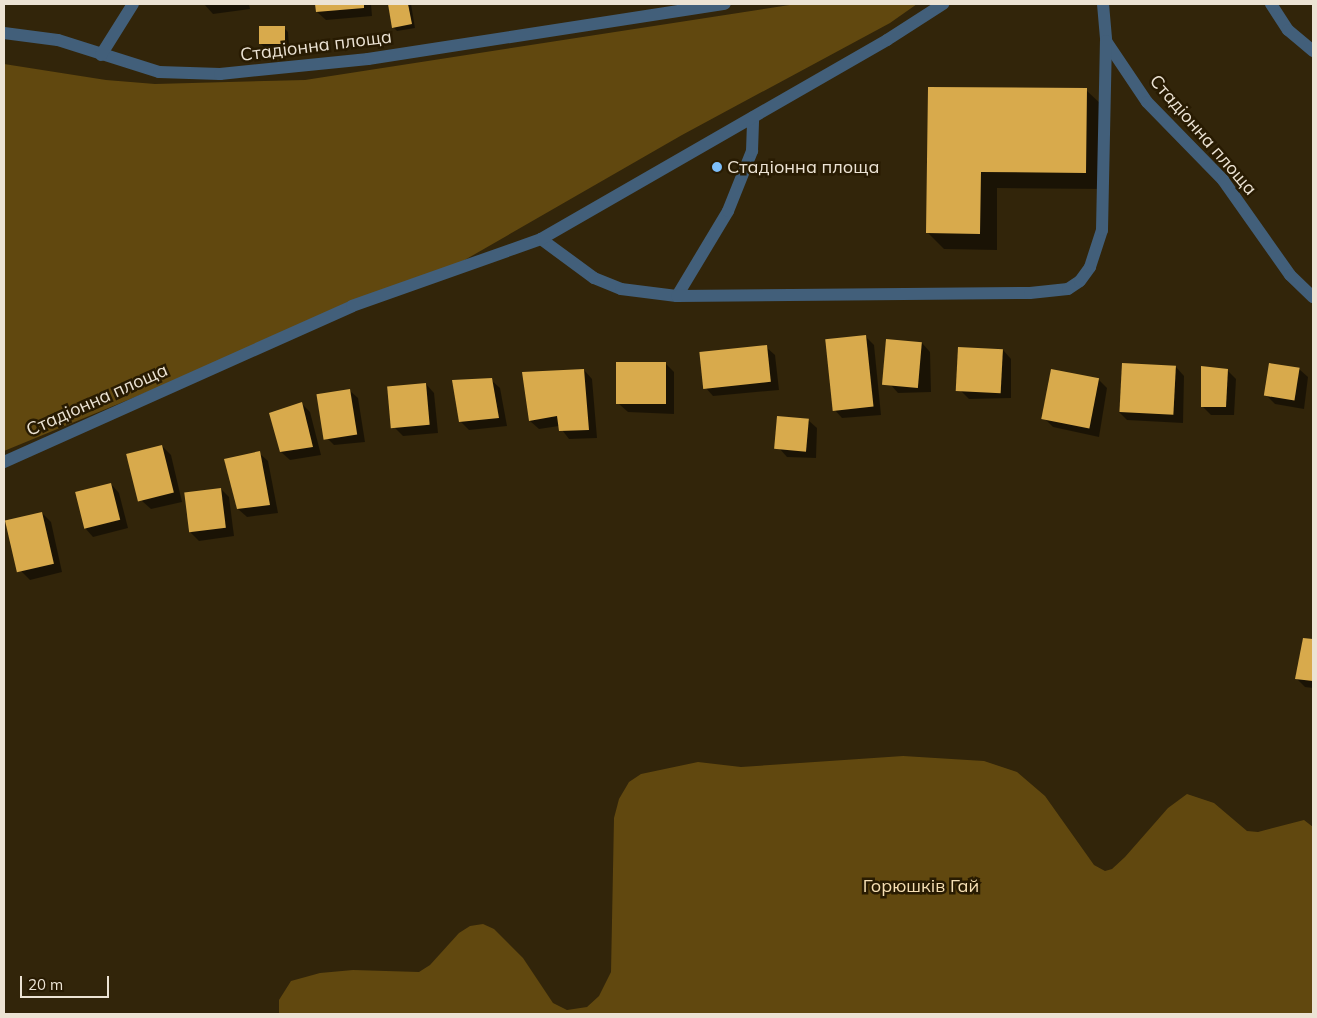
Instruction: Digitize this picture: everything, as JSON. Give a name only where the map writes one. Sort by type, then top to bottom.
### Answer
[{"type":"street","points":[[101,55],[133,4]]},
{"type":"street","name":"Стадіонна площа","points":[[4,33],[51,38],[159,72],[253,72],[368,59],[725,4]]},
{"type":"street","name":"Стадіонна площа","points":[[4,462],[352,306],[541,239],[753,117],[943,4]]},
{"type":"street","points":[[541,239],[594,278],[620,289],[677,296],[1030,293],[1068,289],[1080,281],[1090,267],[1102,230],[1106,41],[1103,4]]},
{"type":"street","points":[[1271,4],[1288,30],[1313,50]]},
{"type":"street","name":"Стадіонна площа","points":[[1106,41],[1160,118],[1223,180],[1290,275],[1313,297]]},
{"type":"street","points":[[677,296],[728,211],[752,151],[753,117]]},
{"type":"green space","points":[[796,4],[917,4],[890,23],[682,135],[456,265],[4,451],[4,64],[106,80],[155,84],[305,80]]},
{"type":"green space","name":"Горюшків Гай","points":[[903,756],[984,761],[1017,772],[1045,796],[1094,865],[1105,871],[1112,869],[1125,857],[1168,808],[1187,794],[1214,803],[1247,831],[1258,832],[1304,820],[1313,827],[1313,1014],[279,1014],[279,1000],[291,981],[320,973],[353,970],[419,972],[430,965],[459,933],[470,926],[483,924],[494,929],[523,958],[553,1003],[567,1010],[587,1007],[599,996],[611,972],[614,818],[619,799],[629,782],[641,774],[698,762],[741,767]]},
{"type":"building","points":[[315,4],[364,4],[364,8],[316,12]]},
{"type":"building","points":[[388,4],[408,4],[412,24],[392,28]]},
{"type":"building","points":[[259,26],[285,26],[285,44],[259,44]]},
{"type":"building","points":[[928,87],[1087,88],[1086,173],[981,172],[980,234],[926,233]]},
{"type":"building","points":[[866,335],[874,407],[833,411],[825,339]]},
{"type":"building","points":[[886,339],[922,342],[918,388],[882,385]]},
{"type":"building","points":[[767,345],[771,382],[703,389],[699,352]]},
{"type":"building","points":[[958,347],[1003,349],[1001,393],[956,391]]},
{"type":"building","points":[[616,362],[666,362],[666,404],[616,404]]},
{"type":"building","points":[[1122,363],[1176,366],[1173,415],[1119,412]]},
{"type":"building","points":[[1269,363],[1300,368],[1294,400],[1264,396]]},
{"type":"building","points":[[1201,366],[1228,369],[1226,407],[1201,407]]},
{"type":"building","points":[[584,369],[589,430],[559,431],[557,416],[529,421],[522,372]]},
{"type":"building","points":[[1051,369],[1099,378],[1089,428],[1041,419]]},
{"type":"building","points":[[492,378],[499,418],[459,422],[452,380]]},
{"type":"building","points":[[426,383],[430,425],[391,428],[387,386]]},
{"type":"building","points":[[350,389],[357,434],[324,440],[316,394]]},
{"type":"building","points":[[302,402],[313,447],[280,452],[269,413]]},
{"type":"building","points":[[777,416],[809,419],[806,452],[774,449]]},
{"type":"building","points":[[162,445],[174,493],[138,501],[126,454]]},
{"type":"building","points":[[260,451],[270,505],[237,509],[224,459]]},
{"type":"building","points":[[111,483],[120,520],[84,529],[75,492]]},
{"type":"building","points":[[221,488],[226,528],[189,532],[184,493]]},
{"type":"building","points":[[42,512],[54,564],[17,572],[5,521]]},
{"type":"building","points":[[1303,638],[1313,639],[1313,681],[1295,679]]},
{"type":"place","name":"Стадіонна площа","points":[[717,167]]}]
